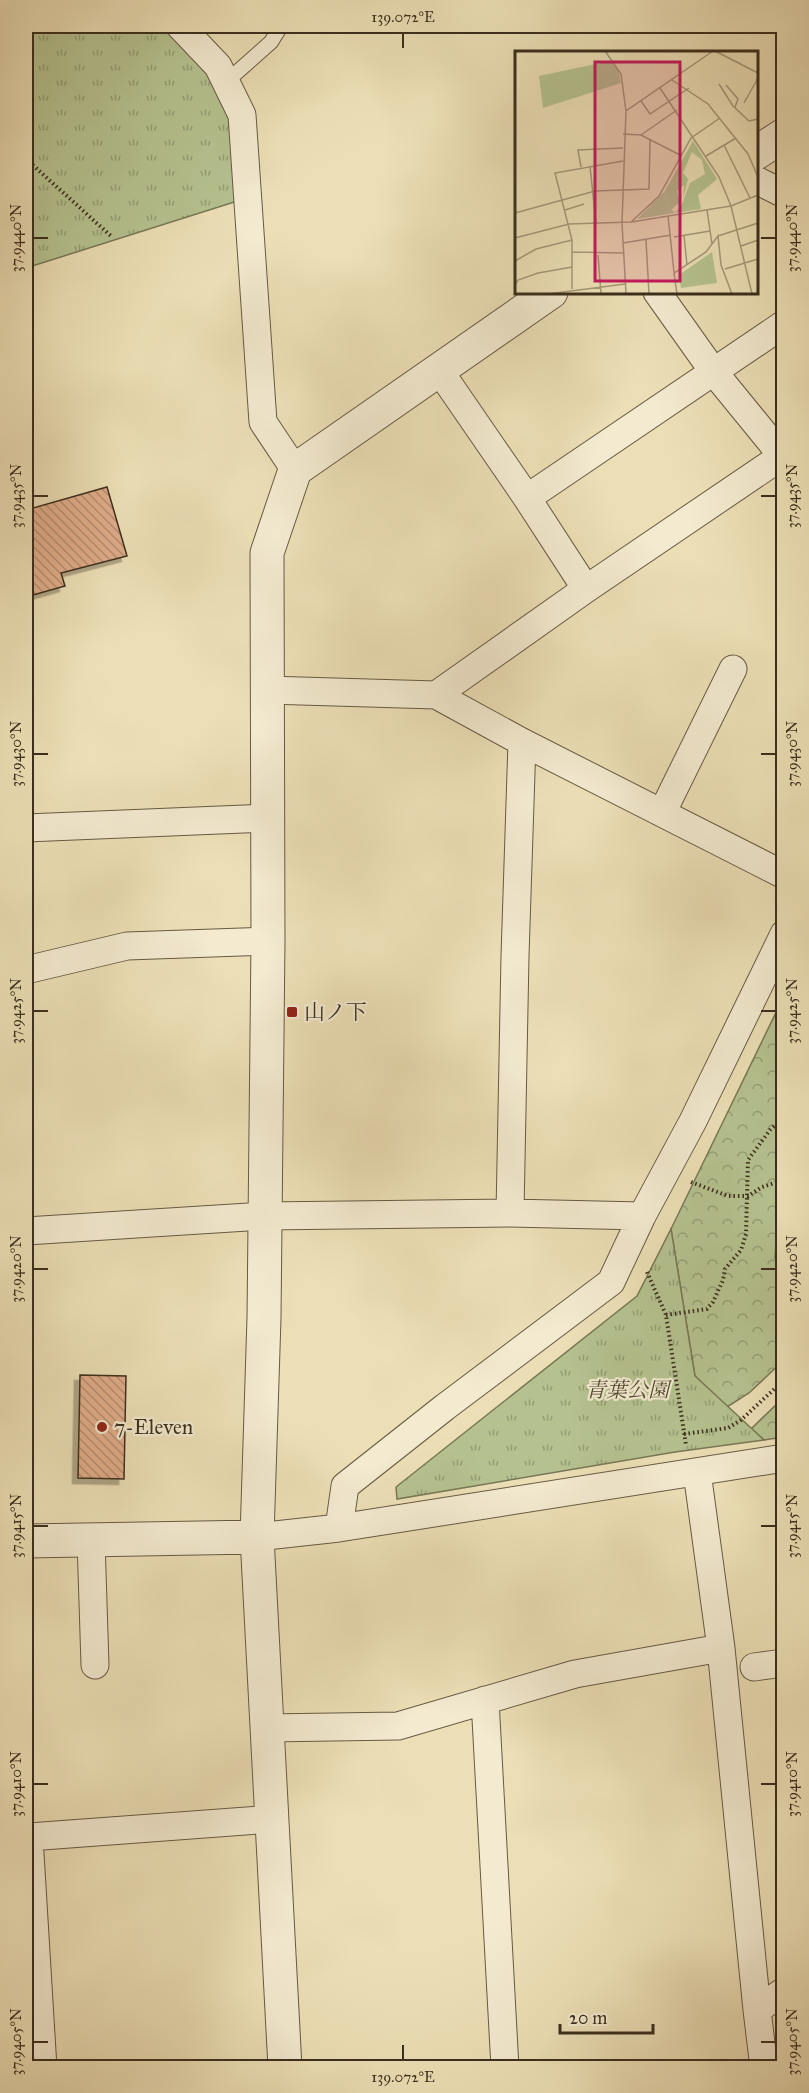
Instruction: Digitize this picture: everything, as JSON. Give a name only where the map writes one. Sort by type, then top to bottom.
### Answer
[{"type":"street","points":[[180,26],[218,66],[242,115],[262,422],[295,470]]},
{"type":"street","points":[[758,152],[783,135]]},
{"type":"street","points":[[758,181],[783,194]]},
{"type":"street","points":[[285,2067],[257,1537],[265,1216],[268,940],[267,553],[295,470],[548,294]]},
{"type":"street","points":[[436,695],[586,589],[782,457],[713,371],[658,294]]},
{"type":"street","points":[[527,498],[783,324]]},
{"type":"street","points":[[439,370],[586,589]]},
{"type":"street","points":[[662,813],[733,669]]},
{"type":"street","points":[[267,690],[436,695],[522,742],[783,875]]},
{"type":"street","points":[[510,1213],[522,742]]},
{"type":"street","points":[[26,828],[267,818]]},
{"type":"street","points":[[339,1528],[345,1486],[445,1407],[611,1282],[666,1170],[693,1121],[783,934]]},
{"type":"street","points":[[26,970],[128,946],[268,940]]},
{"type":"street","points":[[26,1231],[265,1216],[510,1213],[637,1227]]},
{"type":"street","points":[[26,1541],[257,1537],[339,1528],[692,1463],[783,1458]]},
{"type":"street","points":[[692,1463],[721,1648],[764,2067]]},
{"type":"street","points":[[91,1540],[95,1665]]},
{"type":"street","points":[[267,1728],[398,1726],[576,1674],[721,1648]]},
{"type":"street","points":[[754,1667],[783,1663]]},
{"type":"street","points":[[485,1701],[505,2067]]},
{"type":"street","points":[[43,2067],[27,1836],[272,1819]]},
{"type":"street","points":[[757,2010],[783,1990]]},
{"type":"lane","points":[[264,26],[271,42]]},
{"type":"lane","points":[[226,82],[271,42],[281,26]]},
{"type":"path","points":[[26,159],[111,236]]},
{"type":"path","points":[[666,1315],[707,1310],[713,1302],[723,1280],[725,1269],[741,1250],[746,1234],[748,1160],[770,1130],[783,1117]]},
{"type":"path","points":[[666,1170],[729,1196],[748,1196],[762,1187],[783,1180]]},
{"type":"path","points":[[637,1227],[666,1315],[684,1434],[692,1463]]},
{"type":"path","points":[[684,1434],[728,1428],[741,1420],[783,1380]]},
{"type":"green space","points":[[26,26],[180,26],[218,66],[247,198],[26,268]]},
{"type":"green space","points":[[783,998],[784,1206],[777,1229],[775,1258],[783,1268],[783,1361],[749,1393],[727,1407],[695,1376],[671,1229]]},
{"type":"green space","name":"青葉公園","points":[[671,1229],[695,1376],[764,1440],[675,1452],[397,1499],[396,1487],[637,1296]]},
{"type":"green space","points":[[783,1398],[783,1437],[764,1440],[751,1429]]},
{"type":"building","points":[[107,487],[127,556],[61,573],[65,586],[26,597],[26,510]]},
{"type":"building","name":"7-Eleven","points":[[80,1375],[126,1376],[124,1479],[78,1478]]},
{"type":"place","name":"山ノ下","points":[[292,1012]]},
{"type":"place","name":"7-Eleven","points":[[102,1427]]}]
